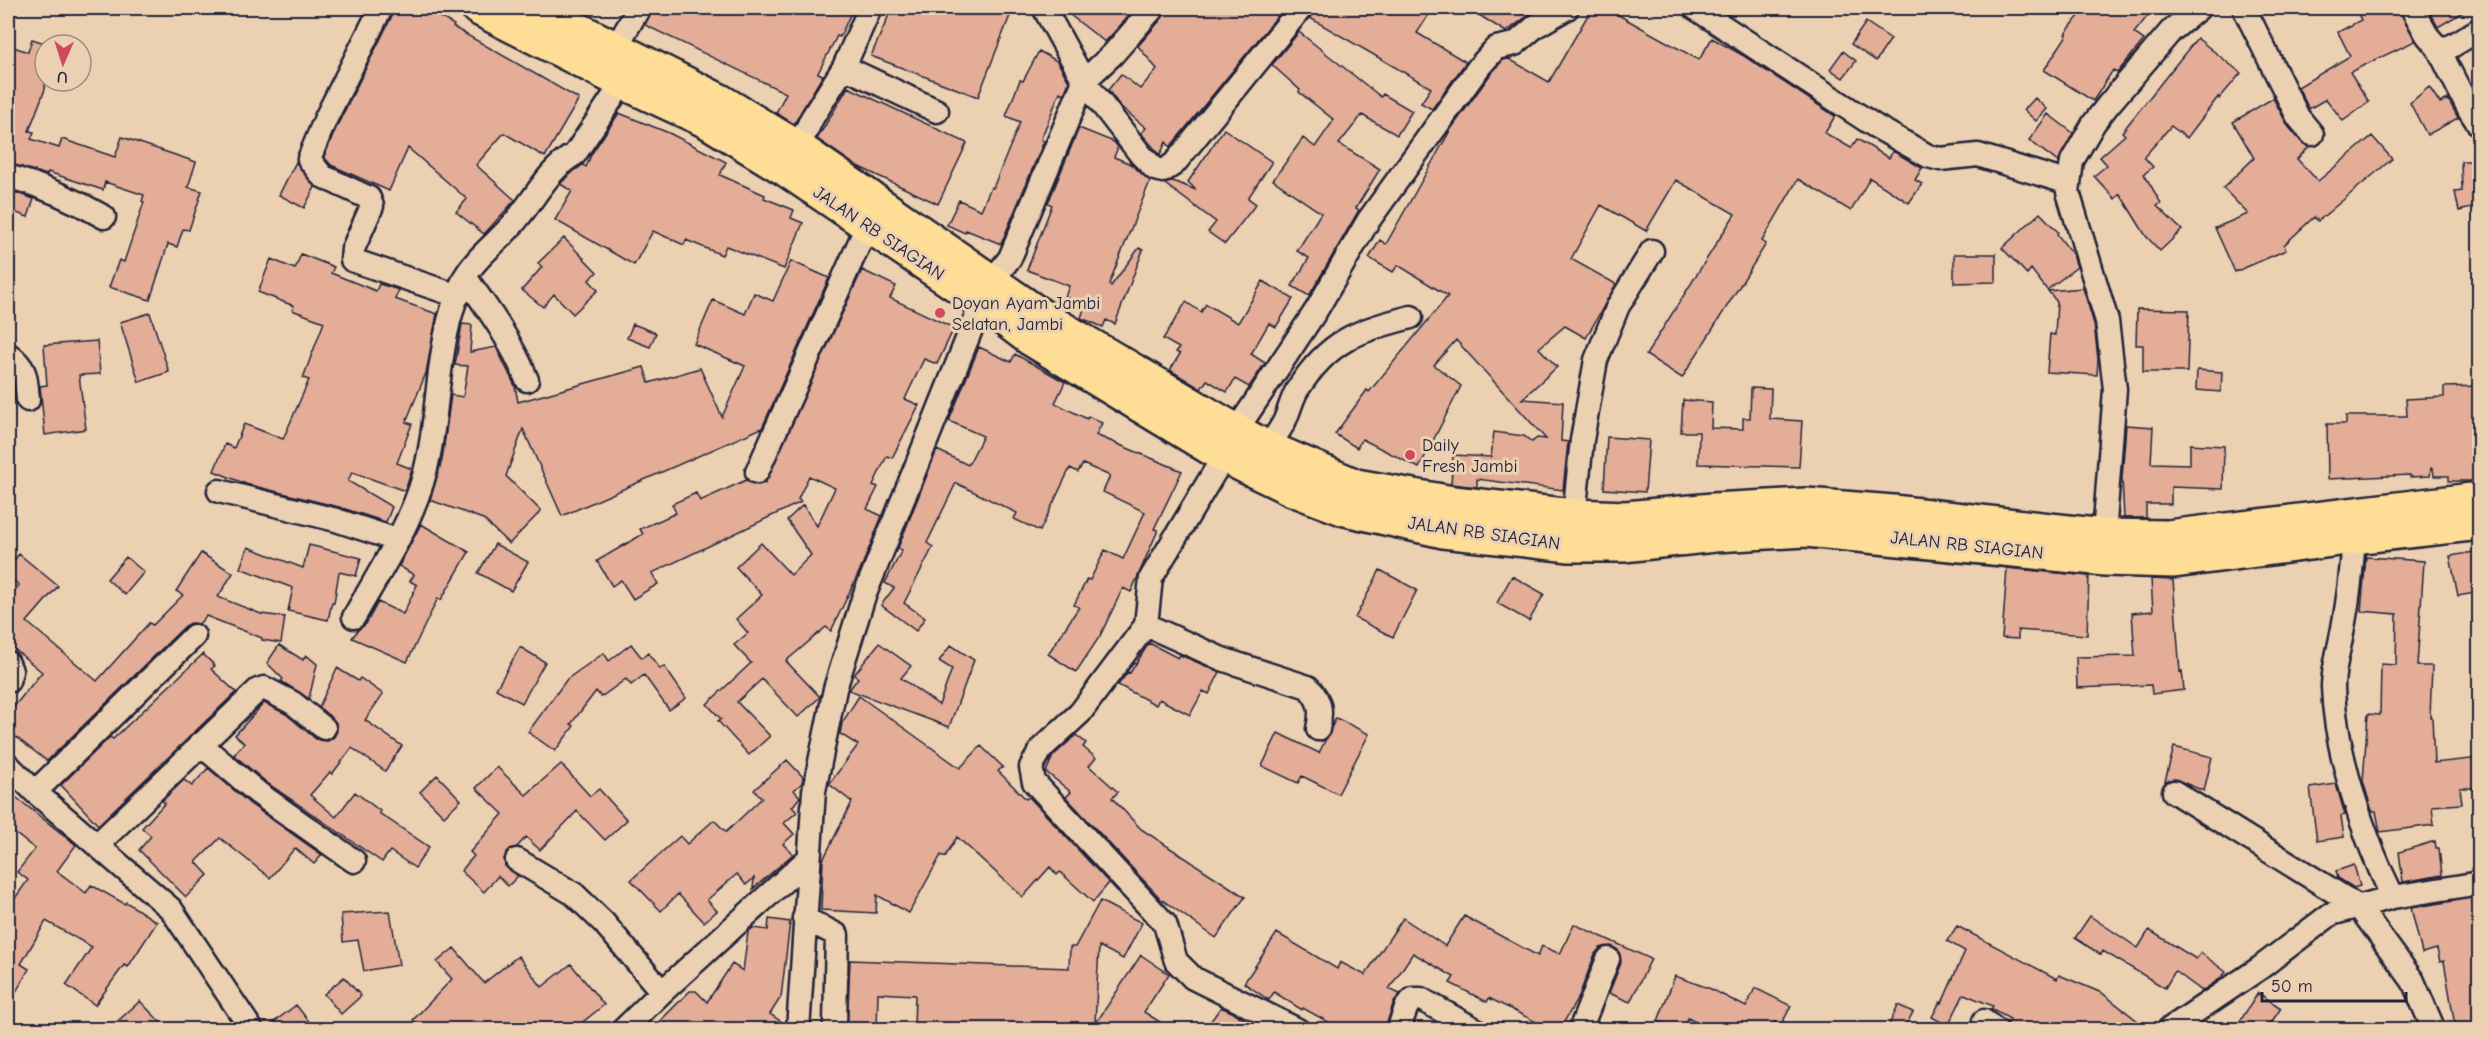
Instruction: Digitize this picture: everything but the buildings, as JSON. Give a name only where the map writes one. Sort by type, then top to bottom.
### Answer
[{"type":"highway","name":"JALAN RB SIAGIAN","points":[[478,8],[623,82],[707,121],[787,170],[867,226],[986,292],[1044,318],[1230,443],[1290,488],[1345,509],[1443,531],[1570,546],[1623,545],[1714,535],[1806,518]]},
{"type":"highway","name":"JALAN RB SIAGIAN","points":[[535,8],[720,101],[798,148],[986,292]]},
{"type":"highway","name":"JALAN RB SIAGIAN","points":[[1230,443],[1266,448],[1356,486],[1453,504],[1574,516],[1626,518],[1713,510],[1950,530],[2168,537],[2480,499]]},
{"type":"highway","name":"JALAN RB SIAGIAN","points":[[1950,530],[2105,559],[2174,561],[2480,523]]},
{"type":"street","points":[[381,8],[325,120],[309,159],[322,176],[369,198],[372,206],[353,249],[352,260],[461,286],[501,327],[527,380]]},
{"type":"street","points":[[615,49],[639,8]]},
{"type":"street","points":[[798,148],[812,118],[844,67],[870,8]]},
{"type":"street","points":[[1044,8],[1084,81],[1141,155],[1155,169],[1163,171],[1174,164],[1301,8]]},
{"type":"street","points":[[798,1029],[808,859],[816,780],[835,689],[856,621],[986,292],[1010,258],[1084,81],[1113,54],[1153,8]]},
{"type":"street","points":[[1298,1029],[1193,978],[1176,961],[1165,924],[1034,782],[1031,767],[1042,748],[1080,713],[1146,625],[1151,578],[1230,443],[1317,309],[1368,221],[1479,67],[1496,48],[1515,44],[1536,27],[1567,8]]},
{"type":"street","points":[[1695,8],[1875,126],[1928,156],[1940,159],[1978,155],[2069,183]]},
{"type":"street","points":[[2104,536],[2115,389],[2108,321],[2068,192],[2072,161],[2094,123],[2171,31],[2199,8]]},
{"type":"street","points":[[2244,8],[2298,117],[2312,134]]},
{"type":"street","points":[[2412,8],[2427,35],[2438,48],[2480,126]]},
{"type":"street","points":[[2438,48],[2450,47],[2480,29]]},
{"type":"street","points":[[844,67],[937,111]]},
{"type":"street","points":[[354,617],[397,540],[422,483],[433,432],[445,334],[461,286],[517,219],[549,176],[564,160],[575,154],[623,82]]},
{"type":"street","points":[[8,176],[34,183],[80,203],[104,217]]},
{"type":"street","points":[[757,472],[867,226]]},
{"type":"street","points":[[1574,516],[1582,440],[1596,360],[1618,306],[1652,252]]},
{"type":"street","points":[[1266,448],[1285,420],[1296,392],[1318,363],[1338,343],[1366,329],[1411,317]]},
{"type":"street","points":[[8,354],[18,362],[26,374],[28,400]]},
{"type":"street","points":[[219,491],[336,520],[397,540]]},
{"type":"street","points":[[2354,537],[2351,587],[2333,685],[2341,746],[2349,776],[2377,865],[2393,897]]},
{"type":"street","points":[[1146,625],[1222,659],[1308,687],[1316,696],[1322,710],[1318,729]]},
{"type":"street","points":[[35,792],[194,636]]},
{"type":"street","points":[[8,663],[11,671],[8,681]]},
{"type":"street","points":[[97,844],[258,690],[264,688],[293,703],[324,728]]},
{"type":"street","points":[[200,744],[258,793],[354,861]]},
{"type":"street","points":[[8,765],[35,792],[171,909],[252,1029]]},
{"type":"street","points":[[2174,792],[2359,907],[2413,981],[2434,1029]]},
{"type":"street","points":[[623,1029],[808,859]]},
{"type":"street","points":[[517,860],[574,894],[604,924],[662,992]]},
{"type":"street","points":[[2168,1029],[2260,968],[2331,914],[2393,897],[2480,883]]},
{"type":"street","points":[[804,918],[837,935],[835,1023]]},
{"type":"street","points":[[1580,1029],[1608,959]]},
{"type":"street","points":[[1398,1029],[1407,1006],[1413,999],[1421,999],[1476,1029]]},
{"type":"place","name":"Doyan Ayam Jambi Selatan, Jambi","points":[[940,313]]},
{"type":"place","name":"Daily Fresh Jambi","points":[[1410,455]]}]
